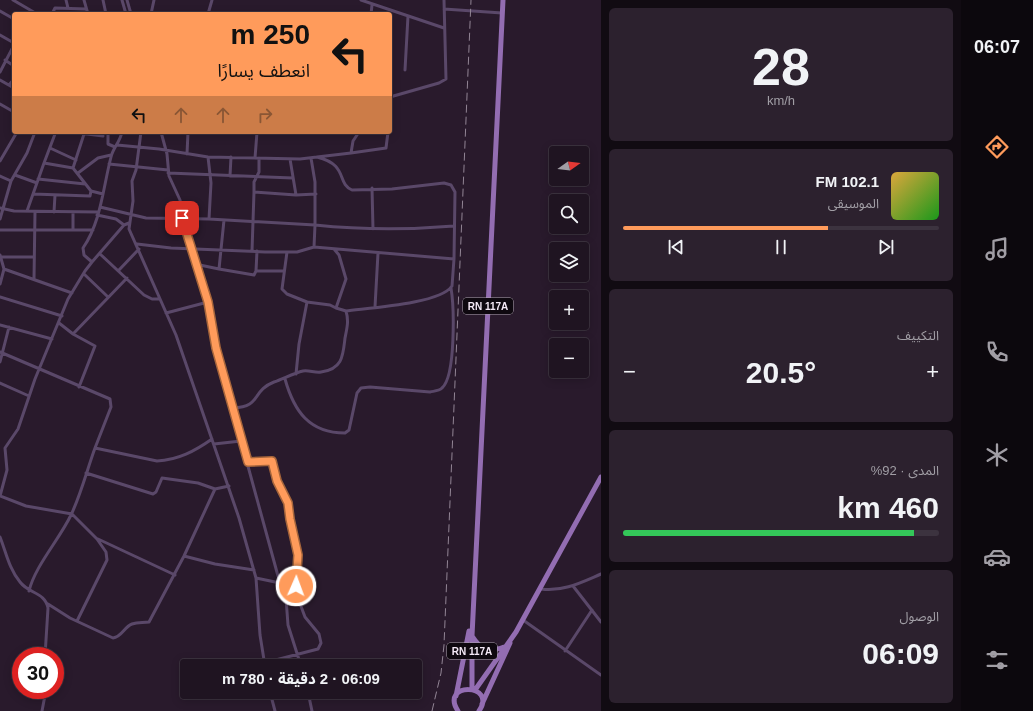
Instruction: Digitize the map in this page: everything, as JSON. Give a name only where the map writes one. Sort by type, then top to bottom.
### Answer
[{"type":"main road","name":"RN 117A","points":[[473,689],[473,613],[503,0]]},
{"type":"main road","points":[[479,711],[513,637],[541,589],[601,477]]},
{"type":"main road","points":[[452,711],[455,705],[473,613]]},
{"type":"main road","points":[[472,636],[477,644],[485,650],[495,650],[504,647]]},
{"type":"main road","points":[[473,689],[513,637]]},
{"type":"main road","points":[[456,696],[463,690],[473,689],[481,695],[482,704]]},
{"type":"main road","points":[[455,705],[458,711]]},
{"type":"street","points":[[13,0],[31,12]]},
{"type":"street","points":[[66,0],[68,8]]},
{"type":"street","points":[[84,0],[87,12]]},
{"type":"street","points":[[102,0],[105,12]]},
{"type":"street","points":[[122,0],[125,12]]},
{"type":"street","points":[[127,0],[130,12]]},
{"type":"street","points":[[152,12],[154,0]]},
{"type":"street","points":[[209,12],[212,0]]},
{"type":"street","points":[[361,0],[372,5],[444,28]]},
{"type":"street","points":[[392,96],[439,83],[446,79],[444,0]]},
{"type":"street","points":[[371,12],[372,5]]},
{"type":"street","points":[[53,12],[55,8],[86,9]]},
{"type":"street","points":[[444,9],[502,13]]},
{"type":"street","points":[[0,18],[2,12],[12,18]]},
{"type":"street","points":[[405,70],[408,16]]},
{"type":"street","points":[[0,35],[12,43]]},
{"type":"street","points":[[0,72],[12,48]]},
{"type":"street","points":[[5,60],[12,65]]},
{"type":"street","points":[[0,80],[12,87]]},
{"type":"street","points":[[9,85],[12,81]]},
{"type":"street","points":[[0,104],[12,111]]},
{"type":"street","points":[[0,161],[16,134]]},
{"type":"street","points":[[0,219],[1,208],[11,181],[27,153],[34,134]]},
{"type":"street","points":[[27,211],[56,134]]},
{"type":"street","points":[[73,168],[84,134],[103,136],[109,146],[166,150],[208,156],[290,159],[311,158],[386,148],[388,134]]},
{"type":"street","points":[[107,141],[108,134]]},
{"type":"street","points":[[92,262],[86,258],[83,252],[93,230],[98,214],[111,155],[121,134]]},
{"type":"street","points":[[141,134],[136,167],[132,181],[133,201],[129,223],[130,233],[139,249],[176,335],[229,486],[256,578],[264,659]]},
{"type":"street","points":[[162,134],[166,150],[168,171],[180,200],[182,218],[190,249],[208,302],[216,348],[280,583],[286,598],[288,625],[299,659]]},
{"type":"street","points":[[187,154],[188,134]]},
{"type":"street","points":[[255,158],[257,134]]},
{"type":"street","points":[[351,153],[352,141],[357,134]]},
{"type":"street","points":[[50,148],[76,160]]},
{"type":"street","points":[[78,173],[98,158],[111,155]]},
{"type":"street","points":[[208,156],[210,174],[209,219]]},
{"type":"street","points":[[285,379],[293,401],[307,422],[311,425],[340,433],[346,433],[349,430],[357,393],[361,388],[370,387],[430,392],[442,388],[445,384],[452,352],[454,312],[451,288],[454,259],[455,192],[453,186],[449,183],[392,189],[349,189],[340,170],[333,162],[317,156]]},
{"type":"street","points":[[230,176],[231,157]]},
{"type":"street","points":[[252,251],[254,182],[259,172],[259,158]]},
{"type":"street","points":[[311,158],[316,194],[314,247]]},
{"type":"street","points":[[290,159],[296,195]]},
{"type":"street","points":[[44,163],[73,168],[91,191],[103,194]]},
{"type":"street","points":[[109,164],[230,176],[293,178]]},
{"type":"street","points":[[15,175],[37,183]]},
{"type":"street","points":[[0,176],[11,181]]},
{"type":"street","points":[[38,179],[85,184]]},
{"type":"street","points":[[372,188],[373,229]]},
{"type":"street","points":[[33,194],[90,196],[91,191]]},
{"type":"street","points":[[254,192],[296,195],[316,194]]},
{"type":"street","points":[[54,212],[55,195]]},
{"type":"street","points":[[100,207],[146,218],[209,219],[253,223],[315,225],[358,230],[410,230],[454,226]]},
{"type":"street","points":[[1,208],[35,212],[73,212],[98,214],[116,219],[124,225]]},
{"type":"street","points":[[34,279],[35,212]]},
{"type":"street","points":[[73,212],[73,230]]},
{"type":"street","points":[[219,269],[224,220]]},
{"type":"street","points":[[77,621],[107,560],[106,552],[98,539],[72,514],[26,506],[0,496],[7,470],[4,455],[5,448],[18,429],[39,369],[72,294],[92,262],[124,225],[129,223]]},
{"type":"street","points":[[0,230],[93,230]]},
{"type":"street","points":[[136,244],[171,248],[286,252],[297,252],[314,247],[454,259]]},
{"type":"street","points":[[119,270],[139,249]]},
{"type":"street","points":[[334,249],[339,255],[346,279],[336,308]]},
{"type":"street","points":[[256,271],[257,251]]},
{"type":"street","points":[[286,252],[282,284],[284,292],[307,302],[330,305],[346,311],[387,308],[426,299],[451,288]]},
{"type":"street","points":[[375,308],[378,253]]},
{"type":"street","points":[[100,254],[149,298],[160,299]]},
{"type":"street","points":[[0,284],[4,268],[1,261],[1,256],[34,257]]},
{"type":"street","points":[[195,264],[251,275],[255,274],[256,271],[284,270]]},
{"type":"street","points":[[4,268],[72,294]]},
{"type":"street","points":[[84,274],[108,297]]},
{"type":"street","points":[[73,334],[127,278]]},
{"type":"street","points":[[0,297],[62,316]]},
{"type":"street","points":[[166,313],[208,302]]},
{"type":"street","points":[[296,374],[299,344],[307,302]]},
{"type":"street","points":[[233,408],[248,407],[253,404],[260,392],[273,383],[302,371],[322,372],[330,370],[342,360],[348,322],[346,311]]},
{"type":"street","points":[[59,323],[73,334],[95,346],[79,387]]},
{"type":"street","points":[[0,325],[52,339]]},
{"type":"street","points":[[0,362],[1,353],[9,327]]},
{"type":"street","points":[[1,353],[108,398],[112,404],[72,514],[54,546],[35,575],[29,591]]},
{"type":"street","points":[[0,383],[29,396]]},
{"type":"street","points":[[95,448],[157,461],[165,461],[176,459],[200,448],[212,439]]},
{"type":"street","points":[[214,444],[241,441]]},
{"type":"street","points":[[1,451],[4,455]]},
{"type":"street","points":[[248,462],[272,461],[277,481],[287,500],[298,555],[295,578],[298,595],[305,617],[319,634],[321,643],[318,649],[280,659]]},
{"type":"street","points":[[86,473],[153,494],[156,492],[160,479],[163,478],[198,483],[215,489],[229,486]]},
{"type":"street","points":[[0,536],[13,571],[20,582],[29,591],[44,597],[48,604],[77,621],[116,638],[127,627],[134,623],[149,622],[175,575],[215,489]]},
{"type":"street","points":[[98,539],[175,575]]},
{"type":"street","points":[[184,556],[215,564],[254,570]]},
{"type":"street","points":[[541,589],[549,590],[573,586],[601,574]]},
{"type":"street","points":[[256,578],[280,583],[298,595]]},
{"type":"street","points":[[573,586],[601,622]]},
{"type":"street","points":[[46,647],[48,604]]},
{"type":"street","points":[[565,651],[592,610]]},
{"type":"street","points":[[523,620],[601,675]]},
{"type":"street","points":[[42,711],[44,699]]},
{"type":"street","points":[[272,699],[275,711]]},
{"type":"street","points":[[309,699],[312,711]]},
{"type":"railway","points":[[432,711],[441,673],[444,645],[471,0]]},
{"type":"route","points":[[182,218],[196,269],[208,302],[216,348],[248,462],[267,460],[272,461],[277,481],[288,503],[298,555],[295,578],[296,586]]}]
